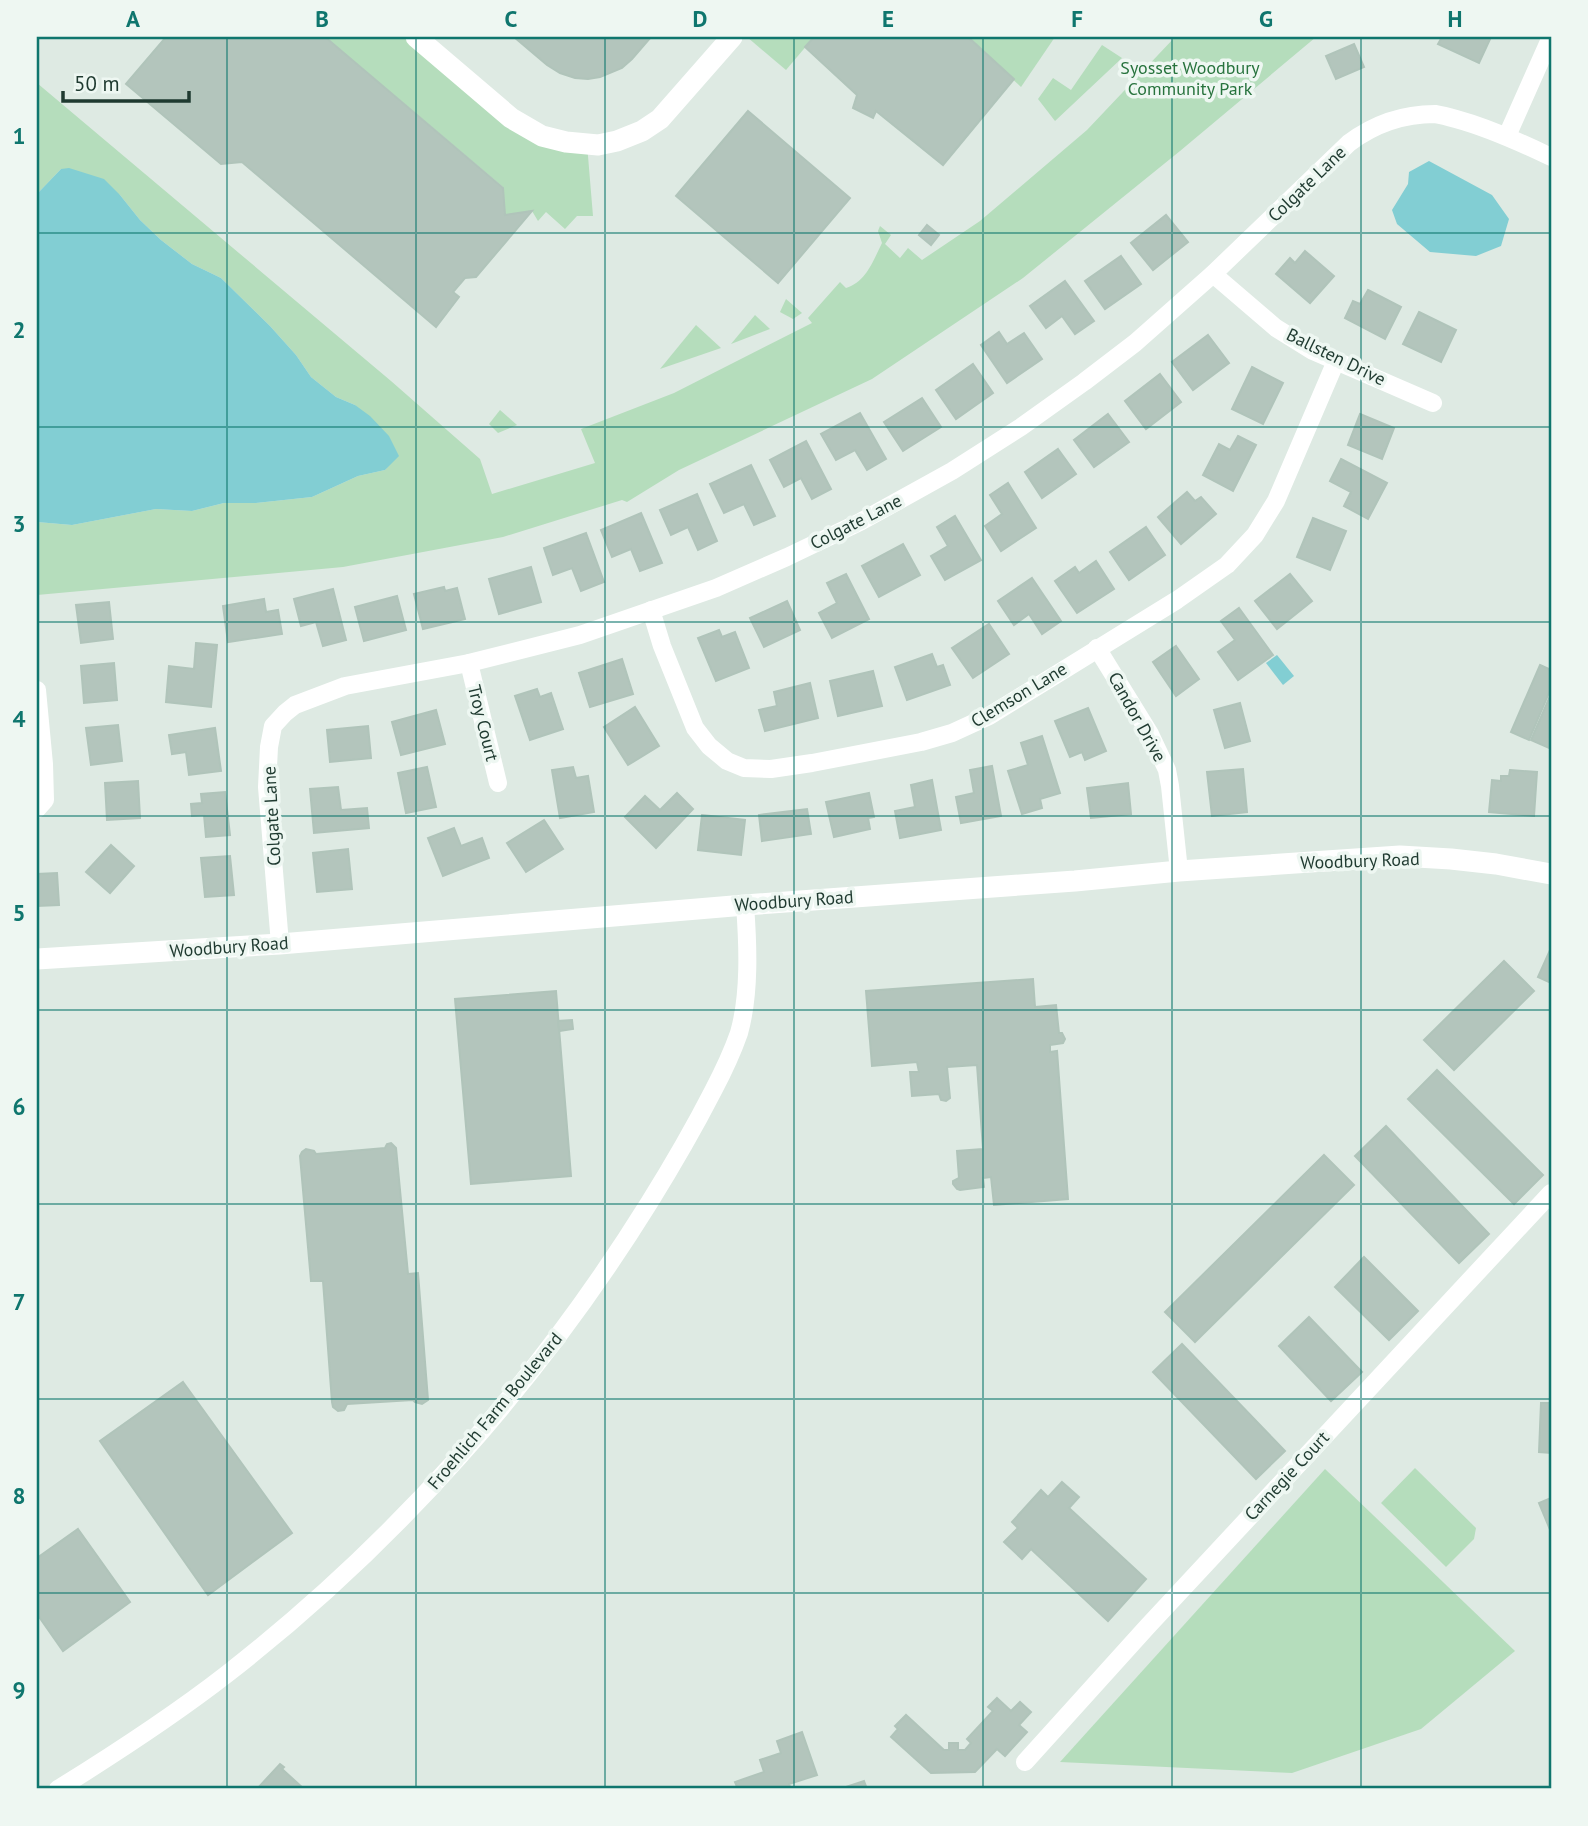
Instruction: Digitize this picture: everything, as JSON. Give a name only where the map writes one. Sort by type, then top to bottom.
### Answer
[{"type":"main road","points":[[416,37],[511,118],[542,136],[566,142],[598,145],[642,131],[660,119],[732,37]]},
{"type":"main road","name":"Woodbury Road","points":[[37,959],[280,944],[746,905],[1400,856],[1485,863],[1551,874]]},
{"type":"street","points":[[1507,136],[1551,37]]},
{"type":"street","name":"Colgate Lane","points":[[280,944],[268,786],[269,747],[273,726],[295,705],[345,686],[469,663],[580,635],[716,588],[860,522],[952,471],[1084,383],[1135,343],[1213,274],[1349,144],[1361,134],[1381,124],[1408,117],[1437,114],[1478,125],[1551,157]]},
{"type":"street","name":"Ballsten Drive","points":[[1213,274],[1276,328],[1313,351],[1433,403]]},
{"type":"street","name":"Clemson Lane","points":[[652,610],[666,657],[695,728],[709,746],[727,761],[744,768],[771,769],[812,763],[921,742],[952,733],[989,716],[1177,600],[1227,565],[1255,535],[1276,501],[1336,360]]},
{"type":"street","name":"Candor Drive","points":[[1097,648],[1150,734],[1167,770],[1180,871]]},
{"type":"street","name":"Troy Court","points":[[469,663],[498,783]]},
{"type":"street","points":[[37,690],[45,800],[37,809]]},
{"type":"street","name":"Froehlich Farm Boulevard","points":[[58,1789],[134,1741],[200,1694],[308,1606],[374,1546],[436,1483],[540,1360],[617,1255],[691,1135],[729,1060],[739,1030],[745,996],[746,905]]},
{"type":"street","name":"Carnegie Court","points":[[1025,1762],[1551,1193]]},
{"type":"green space","points":[[325,37],[411,37],[511,118],[587,144],[593,216],[577,216],[565,229],[546,212],[538,221],[532,211],[505,215],[503,187]]},
{"type":"green space","points":[[747,37],[814,37],[786,70]]},
{"type":"green space","points":[[968,37],[1055,37],[1021,87]]},
{"type":"green space","name":"Syosset Woodbury Community Park","points":[[1175,37],[1316,37],[1023,278],[872,379],[679,470],[627,502],[622,500],[503,537],[343,567],[37,595],[37,522],[72,525],[156,509],[192,511],[224,503],[256,503],[312,497],[358,476],[385,470],[391,463],[355,405],[336,397],[311,377],[270,326],[221,278],[192,264],[161,240],[120,195],[61,169],[37,194],[37,83],[480,459],[492,494],[595,463],[581,429],[674,393],[812,323],[808,318],[840,282],[846,288],[853,285],[868,270],[882,243],[878,231],[880,226],[891,235],[885,244],[900,258],[908,248],[922,260],[980,221],[1087,130]]},
{"type":"green space","points":[[1102,45],[1122,58],[1055,121],[1038,99],[1053,78],[1071,90]]},
{"type":"green space","points":[[786,299],[802,313],[793,319],[780,312]]},
{"type":"green space","points":[[755,315],[770,329],[731,344]]},
{"type":"green space","points":[[696,325],[721,348],[660,369]]},
{"type":"green space","points":[[500,410],[517,425],[498,433],[489,424]]},
{"type":"green space","points":[[1415,1468],[1476,1528],[1474,1539],[1446,1567],[1381,1503]]},
{"type":"green space","points":[[1325,1469],[1515,1651],[1421,1729],[1292,1773],[1060,1762]]},
{"type":"water","points":[[1429,161],[1492,195],[1509,219],[1501,246],[1476,256],[1430,252],[1397,224],[1392,210],[1408,184],[1409,172]]},
{"type":"water","points":[[69,168],[104,179],[161,240],[192,264],[221,278],[270,326],[311,377],[336,397],[355,405],[370,416],[389,436],[399,456],[385,470],[358,476],[312,497],[256,503],[224,503],[192,511],[156,509],[72,525],[37,522],[37,194],[61,169]]},
{"type":"water","points":[[1277,655],[1294,676],[1283,685],[1266,663]]},
{"type":"building","points":[[166,37],[325,37],[503,188],[505,215],[532,211],[476,277],[465,278],[453,292],[459,297],[436,327],[242,162],[221,164],[126,84]]},
{"type":"building","points":[[514,37],[651,37],[622,68],[588,79],[560,73]]},
{"type":"building","points":[[814,37],[968,37],[1014,79],[943,165],[876,111],[873,118],[853,108],[857,95],[805,47]]},
{"type":"building","points":[[1442,37],[1491,37],[1479,63],[1438,44]]},
{"type":"building","points":[[1354,44],[1364,67],[1336,79],[1326,56]]},
{"type":"building","points":[[748,111],[850,198],[778,283],[676,196]]},
{"type":"building","points":[[1166,215],[1188,242],[1153,270],[1131,243]]},
{"type":"building","points":[[927,225],[939,235],[931,245],[919,235]]},
{"type":"building","points":[[1305,251],[1334,276],[1310,303],[1276,274],[1290,258],[1295,263]]},
{"type":"building","points":[[1121,256],[1141,284],[1105,309],[1085,281]]},
{"type":"building","points":[[1065,281],[1094,321],[1075,334],[1062,316],[1046,328],[1030,306]]},
{"type":"building","points":[[1368,290],[1401,307],[1385,339],[1345,318],[1353,301],[1360,304]]},
{"type":"building","points":[[1419,312],[1456,330],[1441,362],[1403,344]]},
{"type":"building","points":[[999,332],[1007,344],[1024,333],[1042,359],[1007,383],[981,345]]},
{"type":"building","points":[[1208,335],[1229,363],[1193,390],[1172,362]]},
{"type":"building","points":[[973,364],[993,393],[956,419],[936,390]]},
{"type":"building","points":[[1252,367],[1283,383],[1263,424],[1232,409]]},
{"type":"building","points":[[1160,374],[1181,402],[1146,429],[1125,401]]},
{"type":"building","points":[[922,398],[941,427],[903,451],[884,422]]},
{"type":"building","points":[[860,413],[886,459],[867,470],[855,450],[836,460],[821,434]]},
{"type":"building","points":[[1108,414],[1129,442],[1094,467],[1074,440]]},
{"type":"building","points":[[1360,414],[1394,428],[1382,459],[1348,445]]},
{"type":"building","points":[[1238,436],[1256,445],[1233,491],[1203,475],[1219,444],[1230,450]]},
{"type":"building","points":[[806,441],[831,489],[812,499],[801,478],[784,487],[770,460]]},
{"type":"building","points":[[1058,449],[1076,474],[1042,498],[1025,472]]},
{"type":"building","points":[[1341,459],[1387,483],[1368,519],[1344,506],[1351,492],[1330,481]]},
{"type":"building","points":[[751,465],[775,516],[754,525],[744,504],[724,513],[710,484]]},
{"type":"building","points":[[1008,483],[1036,528],[1001,551],[985,526],[1002,514],[990,495]]},
{"type":"building","points":[[1187,492],[1195,501],[1201,497],[1216,514],[1181,544],[1158,517]]},
{"type":"building","points":[[697,494],[717,541],[698,550],[688,527],[671,535],[660,510]]},
{"type":"building","points":[[641,513],[662,563],[640,571],[631,549],[612,557],[601,530]]},
{"type":"building","points":[[955,516],[981,560],[945,580],[931,556],[948,546],[937,527]]},
{"type":"building","points":[[1313,518],[1346,531],[1330,570],[1297,557]]},
{"type":"building","points":[[1146,527],[1165,555],[1129,580],[1110,552]]},
{"type":"building","points":[[586,533],[604,582],[581,591],[572,568],[553,575],[544,548]]},
{"type":"building","points":[[903,544],[920,575],[879,597],[862,566]]},
{"type":"building","points":[[1096,561],[1114,589],[1077,613],[1055,581],[1075,567],[1079,573]]},
{"type":"building","points":[[531,567],[541,602],[499,614],[489,579]]},
{"type":"building","points":[[846,574],[869,619],[832,638],[819,613],[837,603],[827,583]]},
{"type":"building","points":[[1290,574],[1312,601],[1277,629],[1255,601]]},
{"type":"building","points":[[1032,578],[1061,621],[1042,634],[1029,614],[1014,625],[998,601]]},
{"type":"building","points":[[444,587],[445,591],[457,588],[465,619],[423,629],[414,594]]},
{"type":"building","points":[[333,589],[346,640],[323,646],[316,622],[301,626],[294,599]]},
{"type":"building","points":[[397,596],[406,630],[364,641],[355,607]]},
{"type":"building","points":[[264,599],[266,612],[278,610],[282,634],[228,642],[223,606]]},
{"type":"building","points":[[787,601],[800,630],[764,647],[750,618]]},
{"type":"building","points":[[109,602],[113,639],[81,643],[76,605]]},
{"type":"building","points":[[1239,608],[1273,655],[1238,680],[1218,652],[1235,640],[1221,621]]},
{"type":"building","points":[[989,624],[1009,654],[973,678],[952,648]]},
{"type":"building","points":[[719,630],[722,637],[735,632],[749,668],[716,681],[698,638]]},
{"type":"building","points":[[196,643],[217,645],[211,707],[166,702],[169,666],[194,669]]},
{"type":"building","points":[[1176,646],[1199,679],[1176,696],[1153,662]]},
{"type":"building","points":[[932,654],[937,667],[943,665],[950,685],[907,700],[895,667]]},
{"type":"building","points":[[622,659],[633,694],[590,707],[579,673]]},
{"type":"building","points":[[114,663],[117,700],[84,703],[81,666]]},
{"type":"building","points":[[1540,665],[1551,670],[1551,688],[1529,740],[1511,732]]},
{"type":"building","points":[[873,671],[882,706],[838,716],[830,681]]},
{"type":"building","points":[[810,683],[818,718],[765,731],[759,710],[777,706],[774,692]]},
{"type":"building","points":[[537,689],[540,697],[551,693],[563,729],[530,740],[515,696]]},
{"type":"building","points":[[1551,694],[1551,742],[1549,748],[1531,740]]},
{"type":"building","points":[[1240,703],[1250,741],[1225,748],[1214,710]]},
{"type":"building","points":[[635,707],[659,746],[628,765],[604,727]]},
{"type":"building","points":[[1088,708],[1106,751],[1085,760],[1082,752],[1070,757],[1055,721]]},
{"type":"building","points":[[436,710],[445,744],[401,755],[392,722]]},
{"type":"building","points":[[118,725],[122,761],[91,765],[86,728]]},
{"type":"building","points":[[368,726],[371,758],[330,762],[327,730]]},
{"type":"building","points":[[215,728],[221,771],[189,775],[186,752],[172,754],[169,735]]},
{"type":"building","points":[[1042,736],[1060,793],[1040,799],[1042,808],[1022,814],[1008,771],[1028,765],[1021,743]]},
{"type":"building","points":[[992,766],[1001,816],[961,823],[956,797],[974,793],[970,770]]},
{"type":"building","points":[[427,767],[436,807],[406,813],[398,773]]},
{"type":"building","points":[[573,767],[576,778],[588,776],[594,812],[560,818],[552,770]]},
{"type":"building","points":[[1243,769],[1247,812],[1212,816],[1207,772]]},
{"type":"building","points":[[1510,770],[1537,772],[1534,816],[1489,812],[1492,780],[1501,781],[1501,776],[1509,776]]},
{"type":"building","points":[[932,780],[941,830],[900,838],[895,811],[915,807],[911,785]]},
{"type":"building","points":[[138,781],[140,818],[107,820],[105,783]]},
{"type":"building","points":[[1128,783],[1131,814],[1091,818],[1087,788]]},
{"type":"building","points":[[338,787],[341,810],[367,808],[369,828],[314,833],[310,789]]},
{"type":"building","points":[[225,792],[230,835],[206,837],[204,815],[192,816],[191,804],[202,803],[201,794]]},
{"type":"building","points":[[677,793],[693,809],[656,848],[625,817],[645,796],[660,810]]},
{"type":"building","points":[[869,793],[874,817],[868,818],[870,829],[834,837],[826,802]]},
{"type":"building","points":[[807,809],[811,834],[762,841],[759,815]]},
{"type":"building","points":[[702,815],[745,820],[741,855],[698,850]]},
{"type":"building","points":[[544,820],[563,849],[526,872],[507,843]]},
{"type":"building","points":[[454,828],[461,846],[482,838],[489,858],[443,876],[428,838]]},
{"type":"building","points":[[111,845],[134,866],[110,893],[86,872]]},
{"type":"building","points":[[348,849],[352,889],[317,892],[313,853]]},
{"type":"building","points":[[230,856],[234,895],[205,897],[201,858]]},
{"type":"building","points":[[57,873],[59,905],[37,906],[37,874]]},
{"type":"building","points":[[1551,948],[1551,983],[1538,977]]},
{"type":"building","points":[[1504,961],[1534,991],[1454,1070],[1424,1040]]},
{"type":"building","points":[[1033,979],[1035,1007],[1056,1005],[1059,1033],[1062,1033],[1065,1039],[1063,1043],[1050,1045],[1050,1052],[1057,1051],[1068,1199],[994,1205],[991,1177],[983,1178],[984,1187],[960,1190],[953,1184],[953,1181],[959,1178],[957,1151],[983,1149],[977,1065],[947,1067],[950,1098],[946,1101],[941,1100],[939,1094],[912,1096],[910,1072],[919,1072],[917,1062],[872,1066],[866,991]]},
{"type":"building","points":[[556,991],[571,1176],[471,1184],[455,999]]},
{"type":"building","points":[[572,1020],[573,1029],[559,1031],[558,1021]]},
{"type":"building","points":[[1437,1070],[1543,1175],[1514,1204],[1408,1099]]},
{"type":"building","points":[[1386,1126],[1489,1234],[1459,1263],[1355,1156]]},
{"type":"building","points":[[391,1143],[396,1148],[408,1274],[418,1273],[428,1400],[422,1404],[413,1400],[347,1404],[344,1410],[338,1411],[332,1402],[323,1281],[311,1281],[300,1156],[306,1149],[316,1154],[385,1148]]},
{"type":"building","points":[[1324,1155],[1354,1185],[1195,1342],[1165,1312]]},
{"type":"building","points":[[1364,1257],[1418,1311],[1389,1340],[1335,1287]]},
{"type":"building","points":[[1309,1317],[1362,1372],[1331,1401],[1279,1346]]},
{"type":"building","points":[[1182,1344],[1285,1451],[1256,1479],[1153,1372]]},
{"type":"building","points":[[183,1382],[292,1533],[208,1595],[100,1441]]},
{"type":"building","points":[[1541,1403],[1551,1403],[1551,1453],[1539,1452]]},
{"type":"building","points":[[1062,1482],[1079,1497],[1069,1508],[1146,1579],[1108,1621],[1031,1549],[1022,1559],[1004,1542],[1018,1528],[1012,1522],[1041,1490],[1048,1497]]},
{"type":"building","points":[[1551,1498],[1551,1532],[1539,1503]]},
{"type":"building","points":[[78,1529],[130,1602],[63,1651],[37,1614],[37,1558]]},
{"type":"building","points":[[997,1698],[1011,1711],[1020,1702],[1031,1712],[1019,1725],[1027,1732],[1005,1756],[997,1749],[975,1772],[931,1773],[891,1737],[898,1729],[895,1726],[906,1715],[944,1750],[949,1750],[949,1743],[958,1743],[958,1750],[965,1750],[971,1743],[967,1739],[993,1711],[988,1707]]},
{"type":"building","points":[[802,1732],[817,1775],[789,1784],[791,1789],[738,1789],[735,1782],[764,1772],[760,1760],[781,1753],[777,1741]]},
{"type":"building","points":[[280,1764],[284,1767],[282,1769],[304,1789],[257,1789]]},
{"type":"building","points":[[864,1781],[867,1789],[840,1789]]}]
